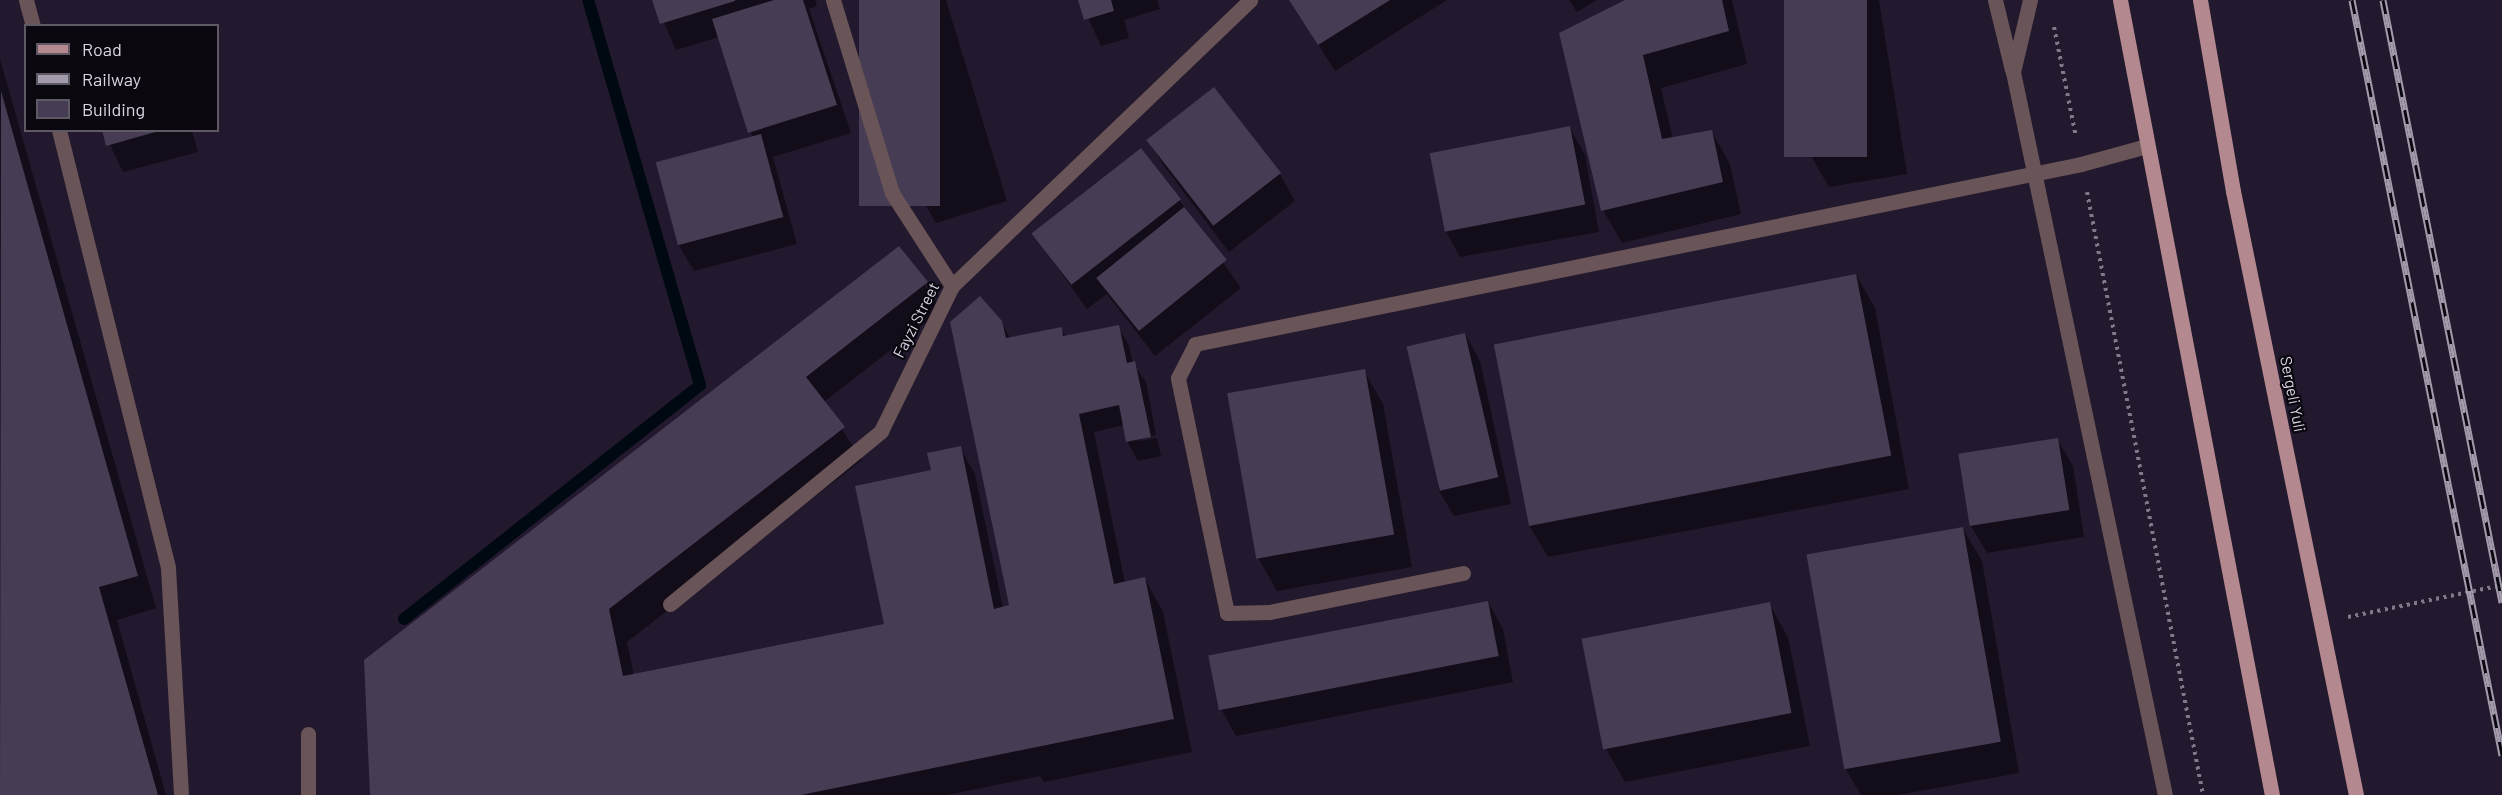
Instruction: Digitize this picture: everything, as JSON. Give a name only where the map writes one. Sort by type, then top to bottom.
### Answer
[{"type":"main road","points":[[2120,0],[2272,795]]},
{"type":"main road","name":"Sergeli Yuli","points":[[2200,0],[2233,191],[2356,795]]},
{"type":"lane","points":[[26,0],[32,24]]},
{"type":"lane","points":[[833,0],[892,193],[952,286]]},
{"type":"lane","name":"Fayzi Street","points":[[670,604],[881,431],[952,286],[1250,0]]},
{"type":"lane","points":[[1995,0],[2013,72],[2165,795]]},
{"type":"lane","points":[[2013,72],[2030,0]]},
{"type":"lane","points":[[59,132],[168,568],[181,795]]},
{"type":"lane","points":[[1463,573],[1269,612],[1227,613],[1178,378],[1195,344],[2081,164],[2147,147]]},
{"type":"lane","points":[[308,734],[308,795]]},
{"type":"path","points":[[2052,19],[2203,795]]},
{"type":"path","points":[[2321,623],[2502,585]]},
{"type":"building","points":[[652,0],[735,0],[735,1],[660,24]]},
{"type":"building","points":[[774,0],[803,0],[837,105],[748,133],[712,19]]},
{"type":"building","points":[[859,0],[940,0],[940,206],[859,206]]},
{"type":"building","points":[[1078,0],[1111,0],[1114,11],[1084,20]]},
{"type":"building","points":[[1289,0],[1390,0],[1318,45]]},
{"type":"building","points":[[1625,0],[1722,0],[1729,31],[1643,55],[1662,139],[1712,130],[1723,182],[1601,211],[1559,33]]},
{"type":"building","points":[[1784,0],[1867,0],[1867,157],[1784,157]]},
{"type":"building","points":[[1214,87],[1281,173],[1213,226],[1146,140]]},
{"type":"building","points":[[1,91],[138,576],[99,587],[158,795],[0,795]]},
{"type":"building","points":[[1570,126],[1585,205],[1445,232],[1430,153]]},
{"type":"building","points":[[102,132],[155,132],[106,146]]},
{"type":"building","points":[[761,134],[783,217],[678,245],[656,162]]},
{"type":"building","points":[[1141,148],[1181,199],[1071,285],[1031,234]]},
{"type":"building","points":[[1184,207],[1227,260],[1139,331],[1096,278]]},
{"type":"building","points":[[899,246],[928,282],[806,377],[845,427],[609,609],[623,676],[884,624],[855,486],[931,470],[927,453],[961,446],[994,609],[1009,605],[950,322],[980,296],[1002,321],[1006,338],[1062,327],[1063,336],[1119,325],[1127,363],[1135,361],[1151,437],[1126,442],[1119,405],[1079,414],[1114,584],[1145,577],[1174,719],[801,795],[370,795],[364,660]]},
{"type":"building","points":[[1856,274],[1891,456],[1529,526],[1494,344]]},
{"type":"building","points":[[1465,333],[1498,477],[1440,491],[1407,346]]},
{"type":"building","points":[[1365,369],[1394,534],[1256,559],[1227,393]]},
{"type":"building","points":[[2058,438],[2069,510],[1970,526],[1958,454]]},
{"type":"building","points":[[1963,527],[2001,742],[1844,769],[1806,555]]},
{"type":"building","points":[[1488,601],[1499,656],[1219,710],[1208,655]]},
{"type":"building","points":[[1770,602],[1792,713],[1603,750],[1582,639]]},
{"type":"waterway","points":[[404,619],[700,385],[588,0]]},
{"type":"railway","points":[[2352,0],[2502,755]]},
{"type":"railway","points":[[2383,0],[2502,602]]}]
